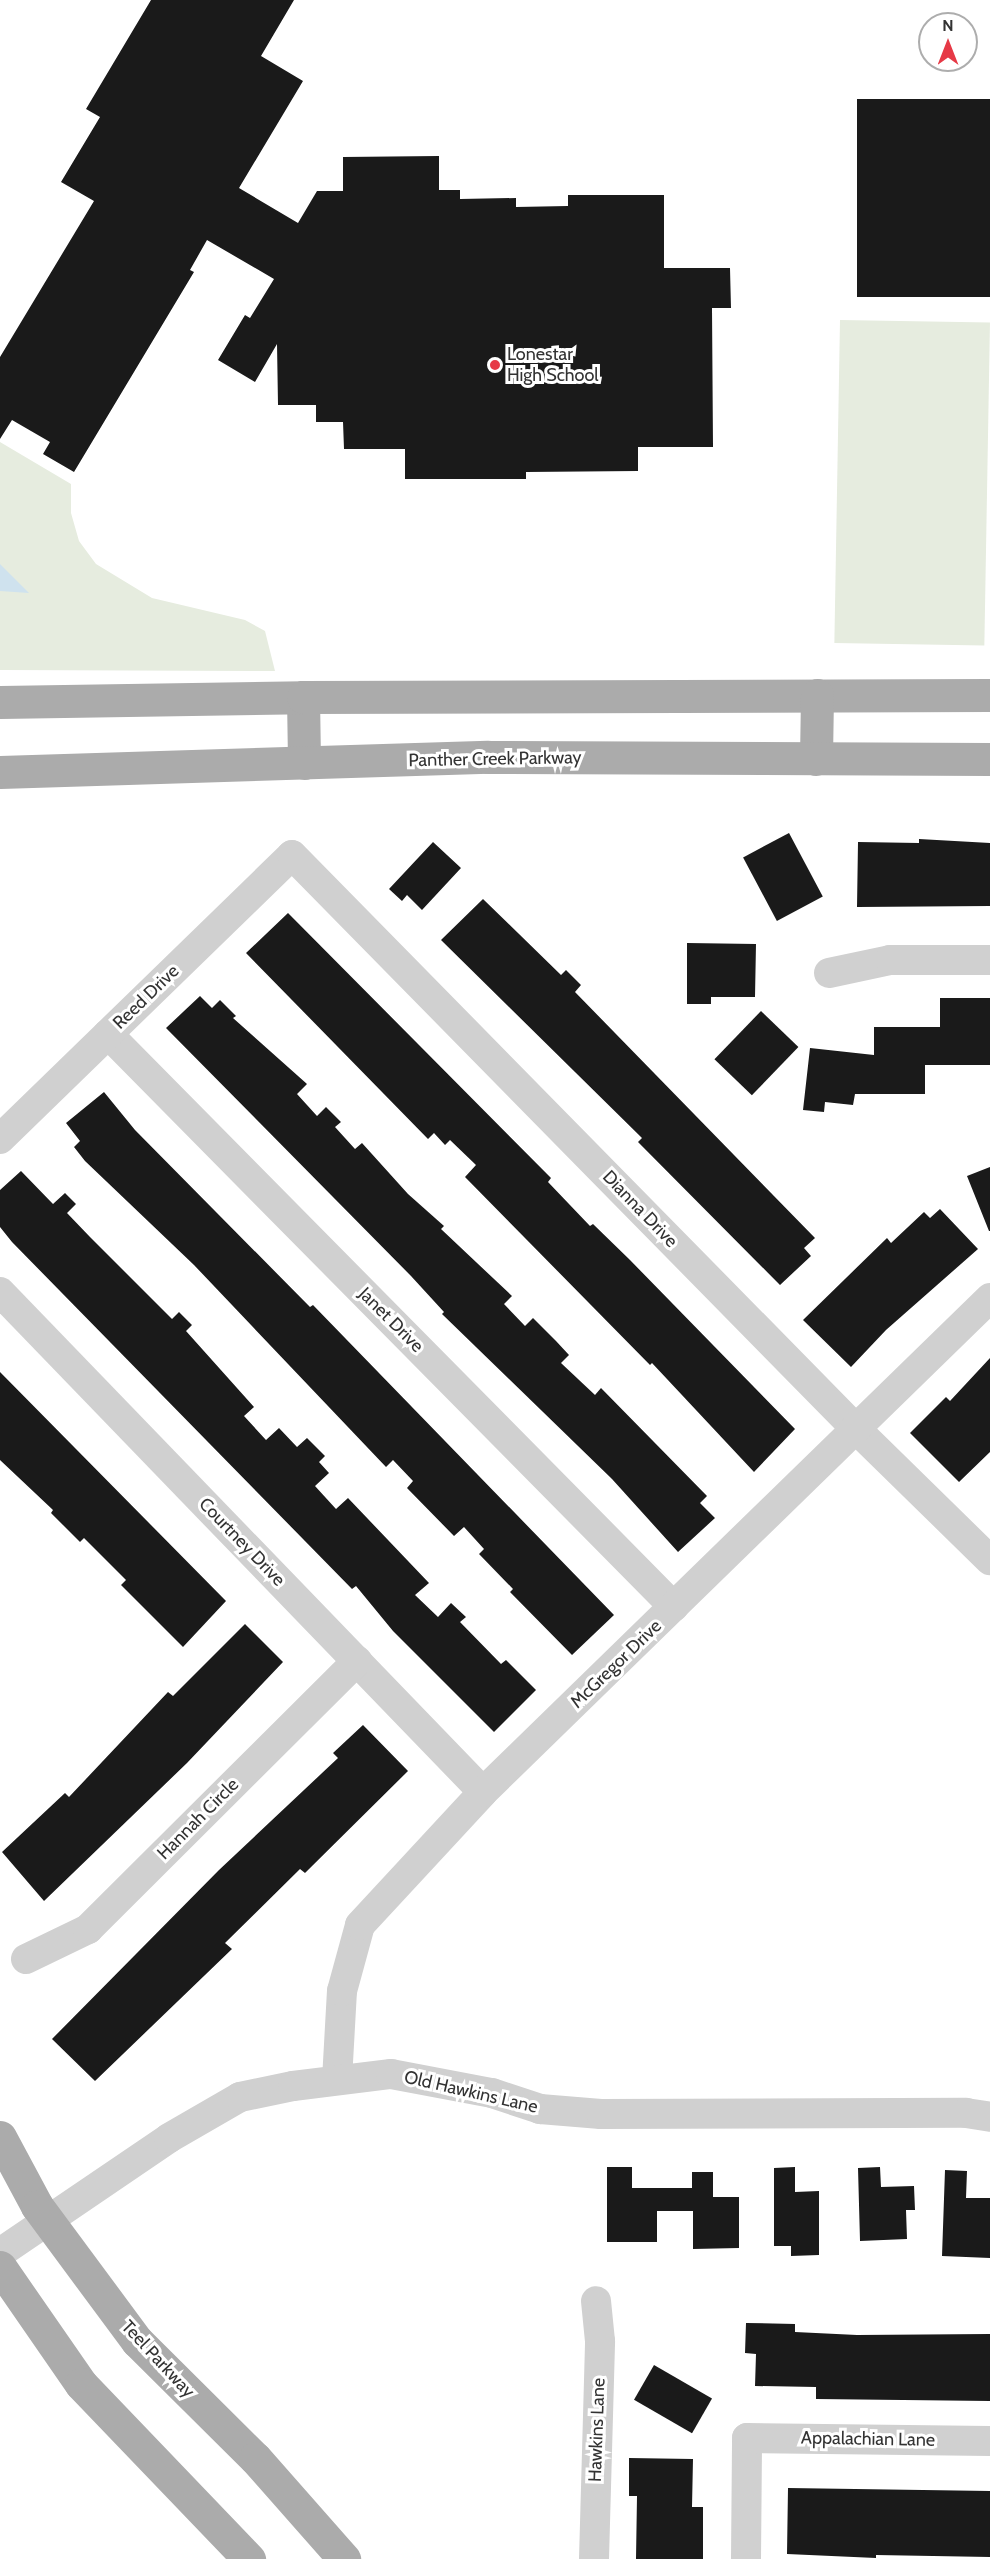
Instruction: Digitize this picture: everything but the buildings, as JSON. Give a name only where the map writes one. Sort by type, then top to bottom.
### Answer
[{"type":"main road","points":[[816,759],[817,695]]},
{"type":"main road","points":[[0,702],[303,697],[990,695]]},
{"type":"main road","points":[[303,697],[304,763]]},
{"type":"main road","name":"Panther Creek Parkway","points":[[0,772],[488,757],[990,759]]},
{"type":"main road","name":"Teel Parkway","points":[[0,2137],[48,2221],[137,2341],[255,2458],[344,2559]]},
{"type":"main road","points":[[0,2267],[81,2384],[249,2559]]},
{"type":"street","name":"Reed Drive","points":[[0,1139],[292,855]]},
{"type":"street","name":"Dianna Drive","points":[[292,855],[855,1428],[990,1560]]},
{"type":"street","points":[[829,973],[890,960],[990,960]]},
{"type":"street","name":"Janet Drive","points":[[108,1034],[675,1607]]},
{"type":"street","name":"Courtney Drive","points":[[0,1292],[483,1792]]},
{"type":"street","name":"McGregor Drive","points":[[337,2080],[342,1991],[360,1925],[483,1792],[990,1298]]},
{"type":"street","name":"Hannah Circle","points":[[26,1959],[88,1929],[357,1661]]},
{"type":"street","name":"Old Hawkins Lane","points":[[0,2253],[170,2138],[240,2097],[337,2080],[391,2074],[492,2093],[540,2109],[602,2114],[966,2113],[990,2118]]},
{"type":"street","name":"Hawkins Lane","points":[[594,2559],[600,2341],[596,2301]]},
{"type":"street","name":"Appalachian Lane","points":[[746,2559],[747,2438],[990,2441]]},
{"type":"shaded area","points":[[840,320],[990,323],[984,646],[834,643]]},
{"type":"shaded area","points":[[0,442],[71,484],[71,513],[79,541],[96,564],[152,598],[245,620],[265,631],[275,671],[0,670]]},
{"type":"water","points":[[0,564],[29,593],[0,591]]},
{"type":"place","name":"Lonestar High School","points":[[495,365]]}]
